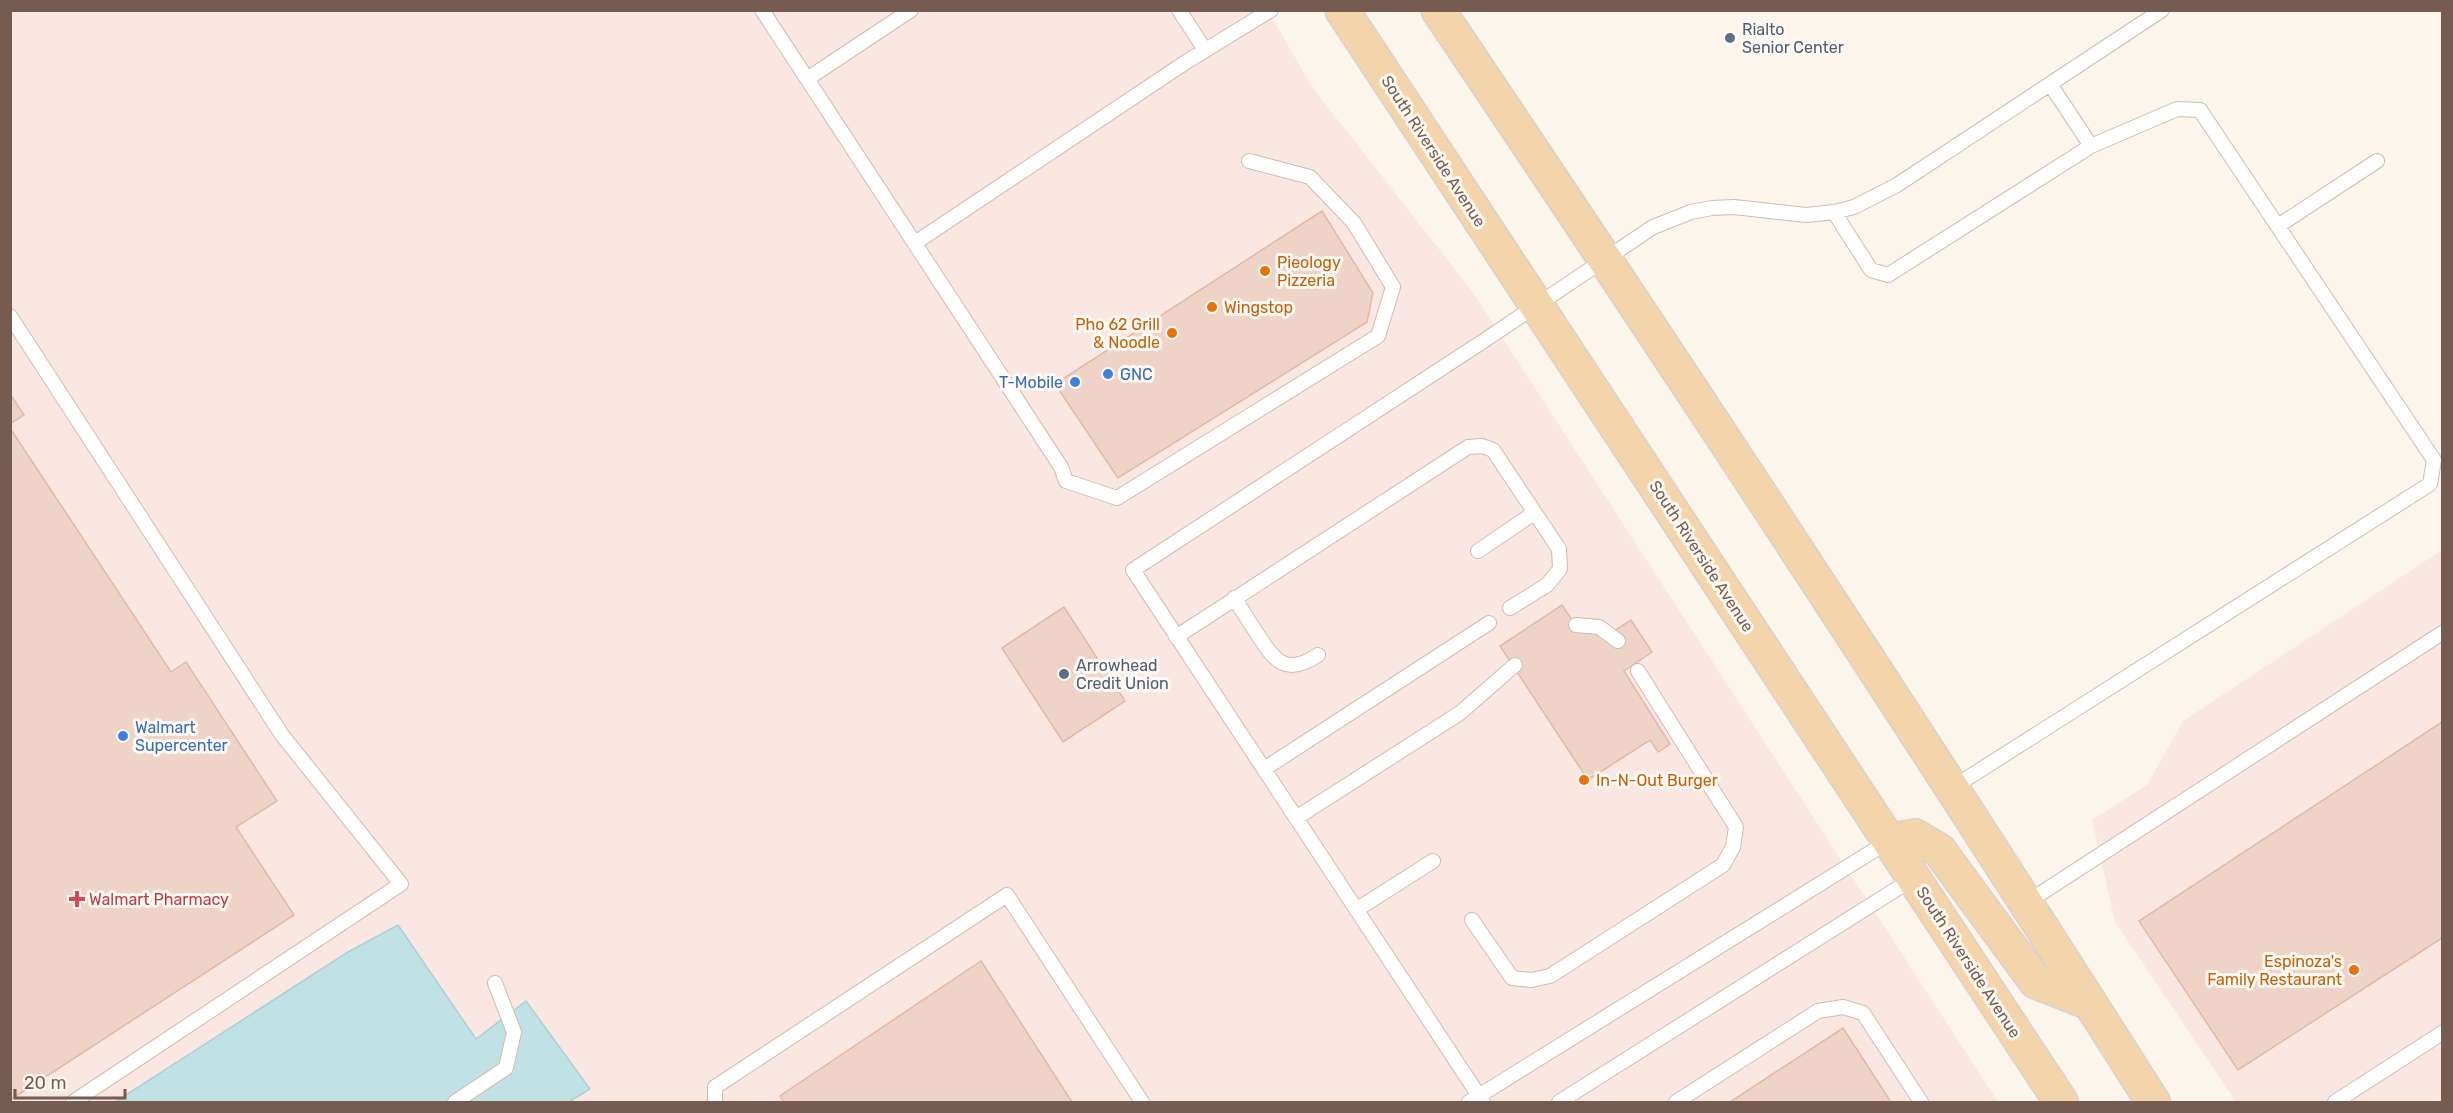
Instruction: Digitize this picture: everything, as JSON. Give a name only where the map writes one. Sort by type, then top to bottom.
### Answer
[{"type":"main road","name":"South Riverside Avenue","points":[[1342,10],[2061,1102]]},
{"type":"main road","points":[[1438,10],[1604,258],[2026,903],[2153,1102]]},
{"type":"main road","points":[[1889,841],[1916,836],[1939,850],[2036,982],[2090,1004]]},
{"type":"lane","points":[[762,10],[1061,466],[1066,481],[1118,498],[1378,336],[1393,287],[1354,224],[1310,177],[1249,161]]},
{"type":"lane","points":[[807,80],[911,10]]},
{"type":"lane","points":[[1179,10],[1205,50]]},
{"type":"lane","points":[[915,243],[1205,50],[1271,10]]},
{"type":"lane","points":[[1889,841],[1477,1100],[1356,910],[1133,570],[1653,227],[1690,212],[1734,207],[1796,214],[1834,212],[1854,207],[1878,196],[2162,10]]},
{"type":"lane","points":[[2050,84],[2091,146]]},
{"type":"lane","points":[[1834,212],[1871,270],[1888,275],[2091,146],[2177,109],[2200,110],[2434,460],[2430,484],[1951,789]]},
{"type":"lane","points":[[2278,226],[2377,161]]},
{"type":"lane","points":[[10,316],[282,735],[401,884],[73,1102]]},
{"type":"lane","points":[[1176,637],[1468,447],[1482,446],[1493,450],[1559,549],[1560,569],[1547,585],[1510,608]]},
{"type":"lane","points":[[1478,550],[1534,513]]},
{"type":"lane","points":[[1234,598],[1272,657],[1285,665],[1305,664],[1318,655]]},
{"type":"lane","points":[[1264,769],[1489,623]]},
{"type":"lane","points":[[1576,625],[1599,627],[1618,641]]},
{"type":"lane","points":[[2026,903],[2442,633]]},
{"type":"lane","points":[[1296,818],[1460,714],[1515,665]]},
{"type":"lane","points":[[1472,920],[1512,978],[1531,980],[1550,976],[1723,865],[1733,847],[1736,827],[1638,671]]},
{"type":"lane","points":[[1356,910],[1433,861]]},
{"type":"lane","points":[[1559,1102],[1914,878]]},
{"type":"lane","points":[[715,1102],[715,1087],[1007,895],[1142,1102]]},
{"type":"lane","points":[[455,1102],[506,1068],[514,1032],[495,983]]},
{"type":"lane","points":[[1676,1102],[1818,1011],[1843,1007],[1863,1013],[1921,1102]]},
{"type":"lane","points":[[2335,1102],[2442,1033]]},
{"type":"shaded area","points":[[10,11],[1268,11],[1313,88],[1474,294],[1998,1102],[11,1102]]},
{"type":"shaded area","points":[[2442,550],[2442,1102],[2236,1102],[2115,922],[2092,820],[2147,785],[2183,721]]},
{"type":"water","points":[[398,925],[476,1039],[526,1001],[590,1089],[569,1102],[115,1102],[348,952]]},
{"type":"building","points":[[1322,211],[1373,293],[1367,322],[1118,478],[1055,384]]},
{"type":"building","points":[[10,394],[24,415],[10,424]]},
{"type":"building","name":"Walmart Supercenter","points":[[10,428],[171,672],[186,662],[277,801],[236,827],[294,915],[10,1100]]},
{"type":"building","points":[[1562,605],[1579,631],[1600,633],[1603,638],[1631,620],[1652,652],[1624,671],[1670,744],[1658,752],[1650,740],[1588,780],[1500,646]]},
{"type":"building","name":"Arrowhead Credit Union","points":[[1064,607],[1125,701],[1063,742],[1002,648]]},
{"type":"building","points":[[2442,722],[2442,938],[2238,1070],[2139,921]]},
{"type":"building","points":[[981,961],[1072,1102],[784,1102],[780,1096]]},
{"type":"building","points":[[1843,1028],[1891,1102],[1730,1102]]},
{"type":"place","name":"Rialto Senior Center","points":[[1730,38]]},
{"type":"place","name":"Pieology Pizzeria","points":[[1265,271]]},
{"type":"place","name":"Wingstop","points":[[1212,307]]},
{"type":"place","name":"Pho 62 Grill & Noodle","points":[[1172,333]]},
{"type":"place","name":"GNC","points":[[1108,374]]},
{"type":"place","name":"T-Mobile","points":[[1075,382]]},
{"type":"place","name":"Arrowhead Credit Union","points":[[1064,674]]},
{"type":"place","name":"Walmart Supercenter","points":[[123,736]]},
{"type":"place","name":"In-N-Out Burger","points":[[1584,780]]},
{"type":"place","name":"Walmart Pharmacy","points":[[77,899]]},
{"type":"place","name":"Espinoza's Family Restaurant","points":[[2354,970]]}]
